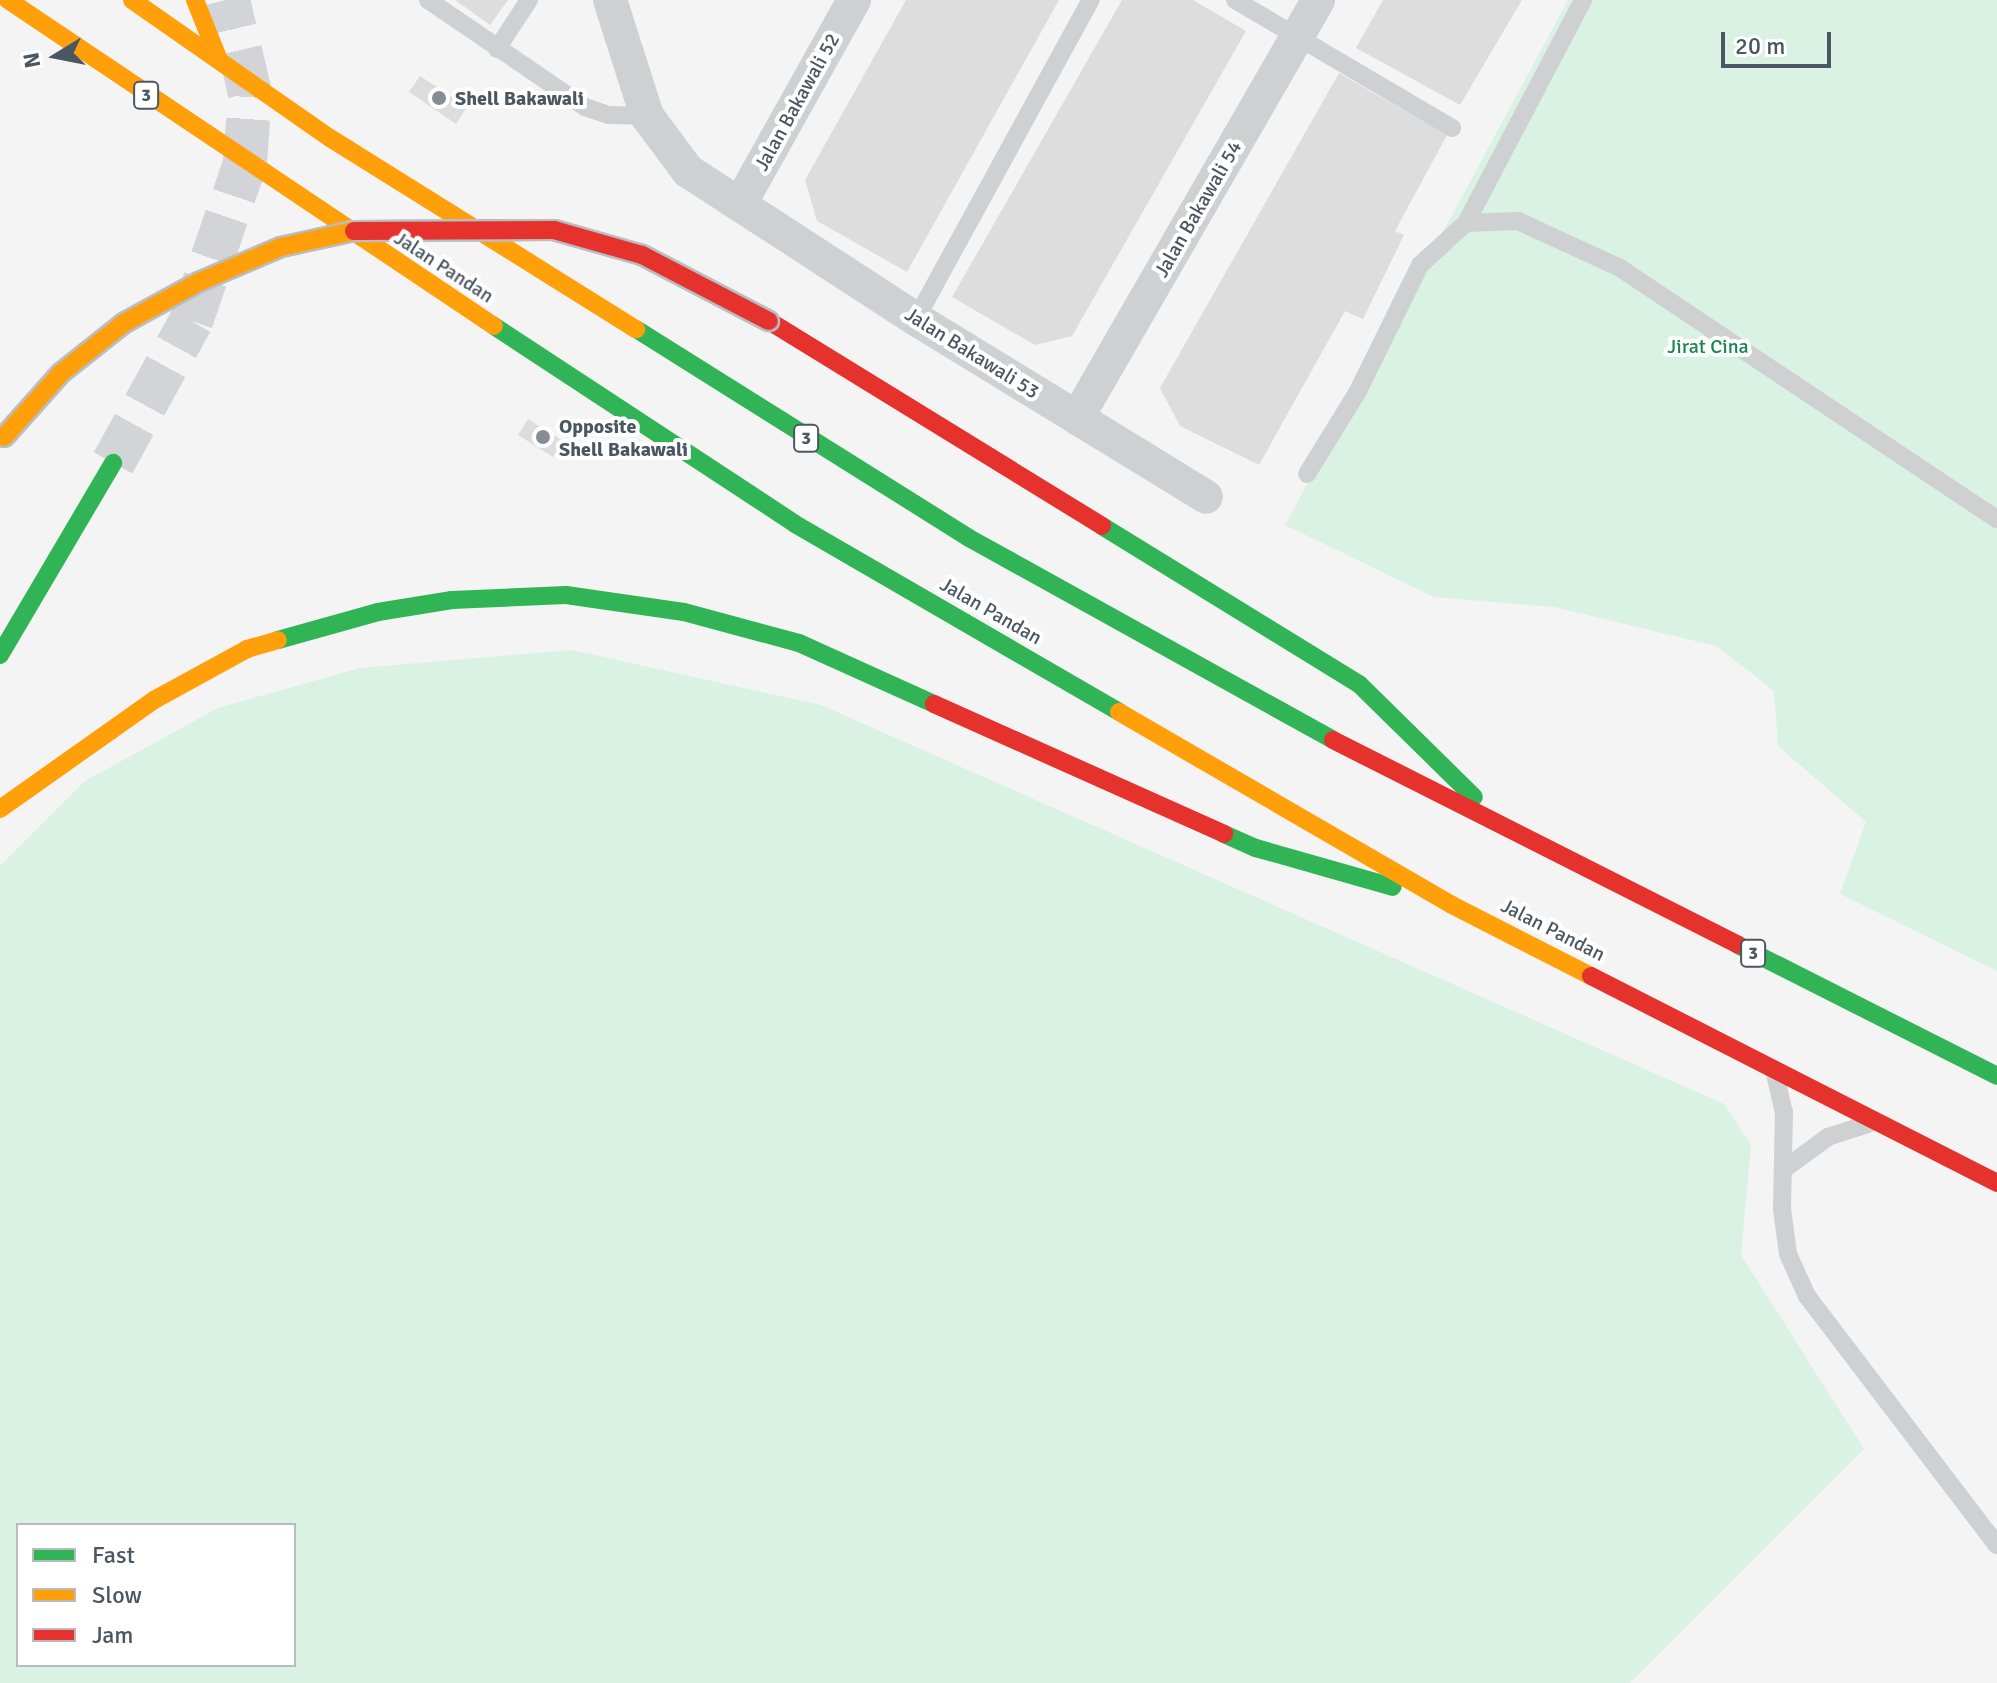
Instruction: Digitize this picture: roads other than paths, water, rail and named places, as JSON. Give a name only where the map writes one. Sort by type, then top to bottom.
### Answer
[{"type":"main road","name":"Jalan Pandan","points":[[8,0],[285,189],[795,524],[1452,905],[1772,1065],[1997,1183]]},
{"type":"main road","name":"3","points":[[132,0],[217,55],[330,138],[969,538],[1315,731],[1997,1076]]},
{"type":"main road","points":[[195,0],[217,55]]},
{"type":"main road","points":[[2,440],[61,373],[124,323],[199,282],[281,247],[370,227],[554,230],[642,255],[769,321],[1359,684],[1508,830]]},
{"type":"main road","points":[[0,655],[113,463]]},
{"type":"main road","points":[[0,809],[154,700],[247,649],[378,612],[452,600],[566,595],[684,612],[799,643],[1256,848],[1452,905]]},
{"type":"street","name":"Jalan Bakawali 53","points":[[610,0],[647,116],[675,159],[916,319],[1206,497]]},
{"type":"street","name":"Jalan Bakawali 52","points":[[740,204],[854,0]]},
{"type":"street","name":"Jalan Bakawali 54","points":[[1077,418],[1318,0]]},
{"type":"lane","points":[[428,0],[585,107],[608,115],[647,116]]},
{"type":"lane","points":[[497,49],[529,0]]},
{"type":"lane","points":[[916,319],[1091,0]]},
{"type":"lane","points":[[1235,0],[1452,128]]},
{"type":"lane","points":[[1307,474],[1358,391],[1420,265],[1466,223],[1583,0]]},
{"type":"lane","points":[[1466,223],[1518,221],[1620,268],[1997,518]]},
{"type":"lane","points":[[1772,1065],[1784,1112],[1787,1167],[1782,1209],[1788,1254],[1807,1296],[1997,1545]]},
{"type":"lane","points":[[1787,1167],[1828,1137],[1878,1121]]},
{"type":"tunnel","points":[[113,463],[191,321],[245,163],[250,93],[228,0]]},
{"type":"place","name":"Shell Bakawali","points":[[439,98]]},
{"type":"place","name":"Opposite Shell Bakawali","points":[[543,437]]},
{"type":"park label","name":"Jirat Cina","points":[[1708,346]]}]
